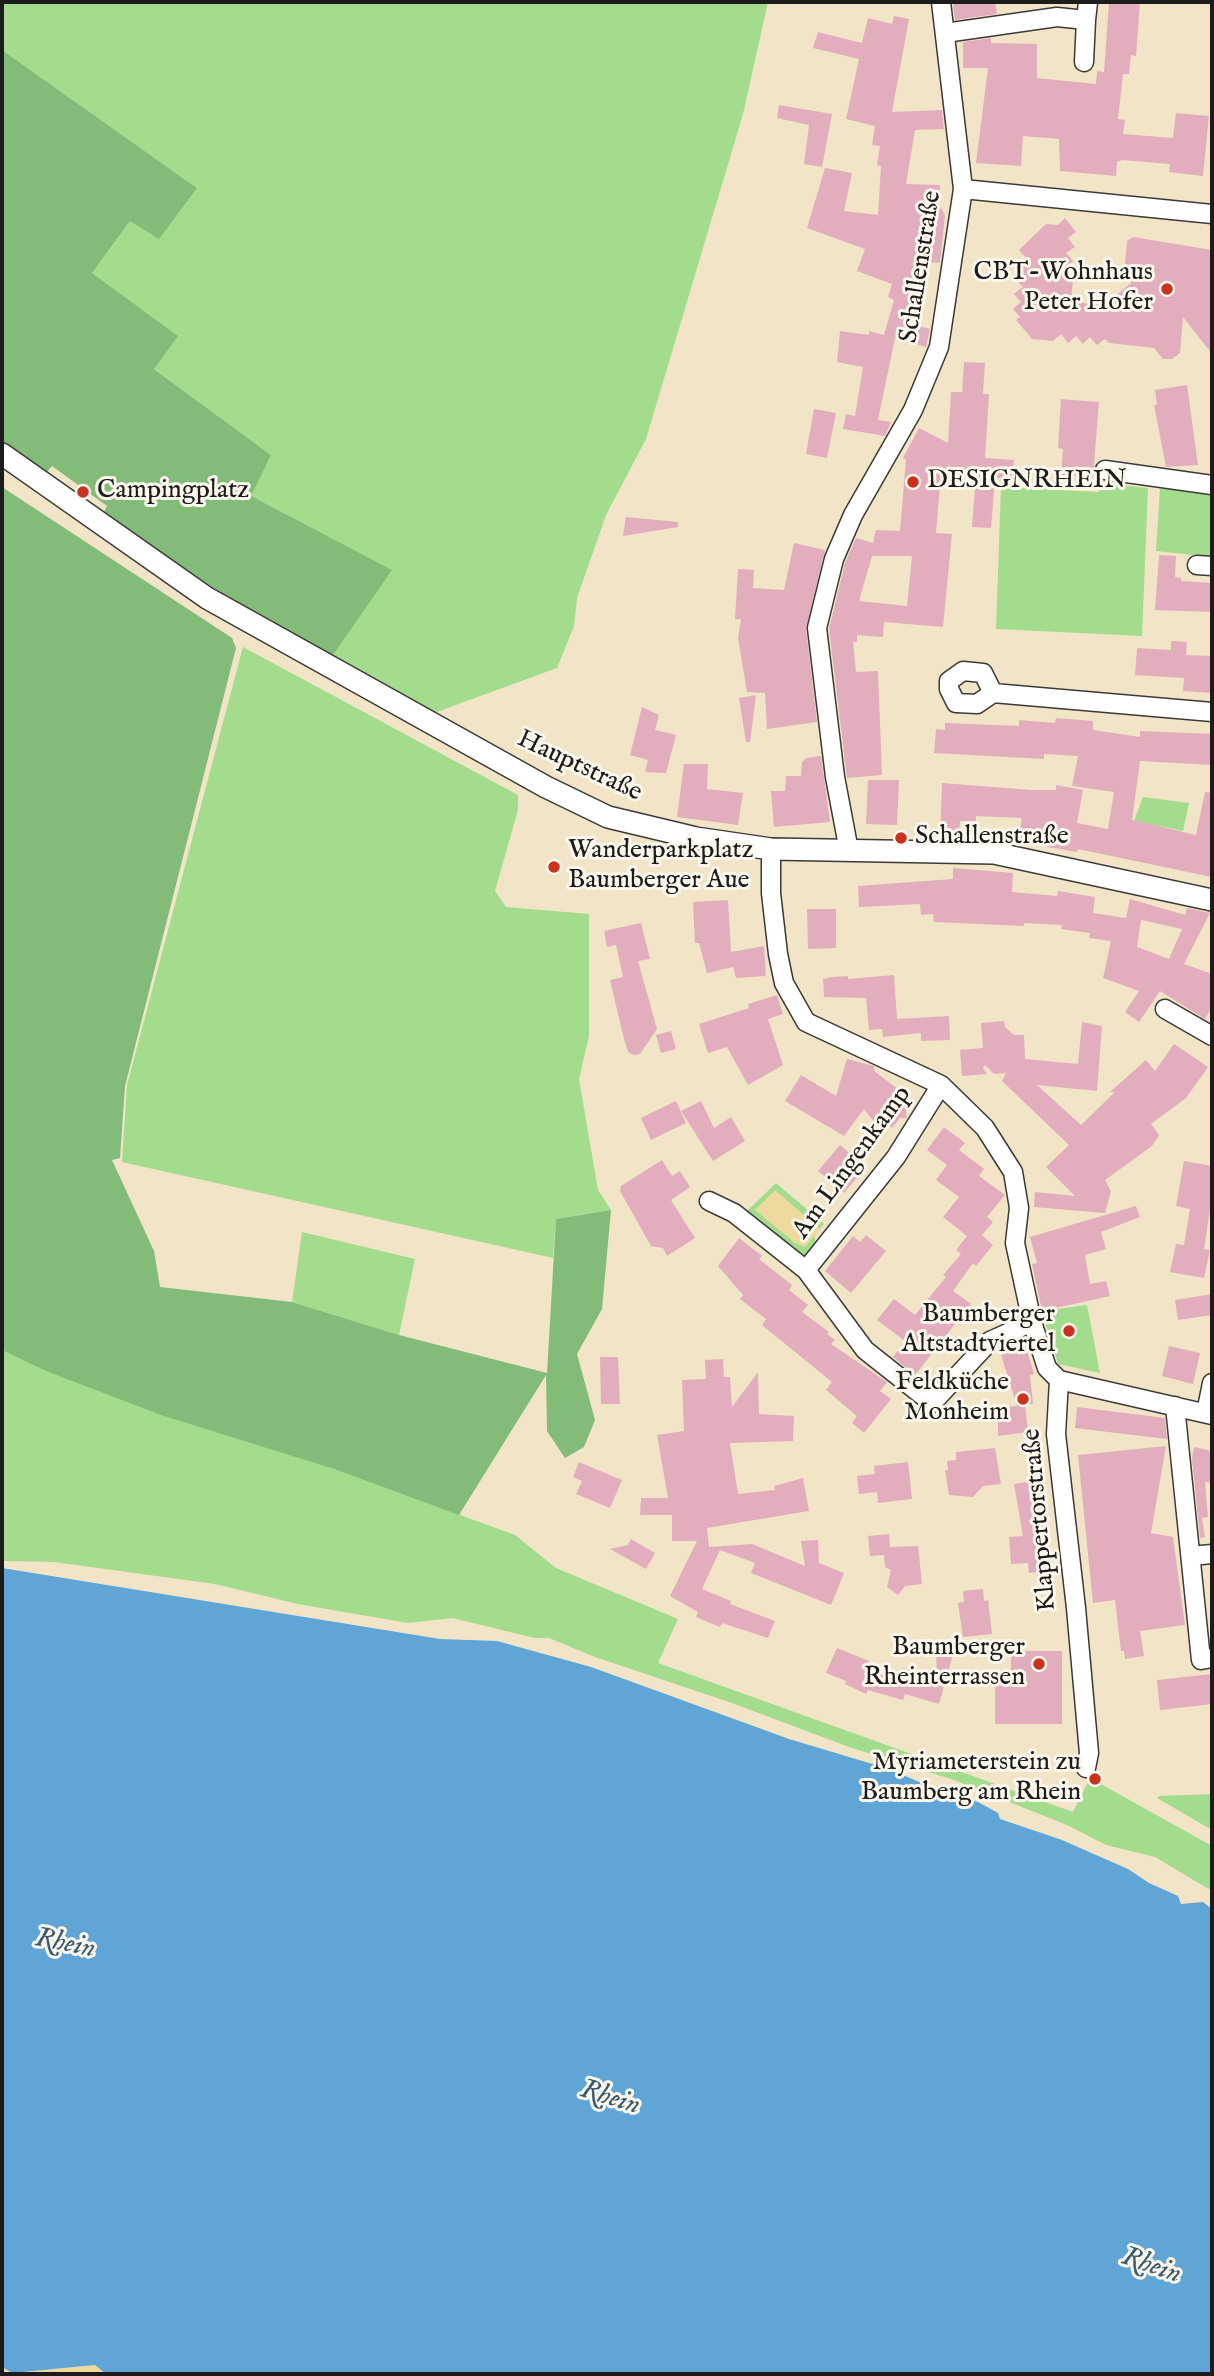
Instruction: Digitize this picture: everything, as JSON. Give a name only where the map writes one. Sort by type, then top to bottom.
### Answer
[{"type":"street","name":"Schallenstraße","points":[[849,850],[835,777],[817,628],[834,559],[853,515],[913,410],[939,347],[963,189],[941,2]]},
{"type":"street","points":[[1084,62],[1088,2]]},
{"type":"street","points":[[945,33],[1058,18],[1086,20]]},
{"type":"street","points":[[963,189],[1212,214]]},
{"type":"street","name":"Hauptstraße","points":[[2,454],[207,598],[546,787],[608,817],[642,827],[771,849],[995,853],[1212,900]]},
{"type":"street","points":[[1105,470],[1212,485]]},
{"type":"street","points":[[993,693],[1212,712]]},
{"type":"street","points":[[771,849],[771,893],[778,954],[784,983],[806,1021],[941,1085],[958,1098],[985,1128],[1013,1172],[1018,1208],[1015,1243],[1032,1322],[1047,1368],[1059,1380],[1209,1414],[1212,1383]]},
{"type":"street","points":[[1165,1009],[1212,1036]]},
{"type":"street","name":"Am Lingenkamp","points":[[806,1270],[896,1157],[941,1085]]},
{"type":"street","name":"Am Lingenkamp","points":[[709,1202],[734,1213],[806,1270],[865,1350],[932,1403],[990,1341],[1032,1322]]},
{"type":"street","name":"Klappertorstraße","points":[[1059,1380],[1056,1434],[1089,1753],[1086,1768]]},
{"type":"street","points":[[1175,1406],[1191,1556],[1204,1610],[1201,1660],[1212,1658]]},
{"type":"street","points":[[1191,1556],[1212,1554]]},
{"type":"green space","points":[[2,2],[768,2],[743,114],[646,439],[606,515],[577,598],[574,626],[557,668],[434,713],[331,658],[391,570],[250,496],[271,455],[153,368],[176,335],[92,273],[130,221],[197,188],[2,50]]},
{"type":"green space","points":[[2,50],[197,188],[159,239],[130,221],[92,273],[178,336],[154,369],[271,455],[251,496],[392,570],[331,658],[244,608],[103,514],[107,506],[52,466],[46,473],[2,441]]},
{"type":"green space","points":[[1108,484],[1148,488],[1142,636],[996,629],[1001,487],[1098,492]]},
{"type":"green space","points":[[2,487],[232,638],[236,648],[125,1086],[120,1158],[112,1160],[154,1251],[160,1287],[292,1302],[399,1335],[547,1373],[556,1219],[611,1210],[602,1309],[577,1354],[595,1420],[584,1447],[565,1458],[547,1431],[546,1375],[459,1515],[334,1469],[161,1415],[46,1371],[2,1350]]},
{"type":"green space","points":[[1160,488],[1207,492],[1212,496],[1212,557],[1156,551]]},
{"type":"green space","points":[[243,647],[518,795],[518,810],[495,891],[506,907],[589,914],[589,1036],[579,1079],[598,1190],[611,1210],[556,1219],[553,1258],[122,1162],[127,1085]]},
{"type":"green space","points":[[1143,797],[1189,803],[1183,831],[1134,821]]},
{"type":"green space","points":[[776,1183],[824,1224],[815,1235],[815,1243],[802,1260],[744,1214]]},
{"type":"green space","points":[[302,1232],[415,1259],[399,1335],[292,1302]]},
{"type":"green space","points":[[1087,1305],[1100,1373],[1058,1364],[1042,1311]]},
{"type":"green space","points":[[2,1350],[129,1402],[334,1469],[515,1535],[556,1568],[678,1619],[658,1663],[1073,1812],[1090,1778],[1212,1846],[1212,1891],[1155,1857],[1106,1845],[1067,1825],[954,1780],[849,1747],[732,1703],[595,1657],[549,1638],[535,1638],[452,1618],[408,1623],[298,1604],[215,1584],[54,1562],[2,1561]]},
{"type":"green space","points":[[1212,1794],[1212,1830],[1157,1798],[1159,1796]]},
{"type":"sand","points":[[775,1190],[820,1229],[805,1247],[795,1243],[755,1210]]},
{"type":"sand","points":[[95,2365],[106,2374],[2,2374],[2,2367],[12,2373]]},
{"type":"water","name":"Rhein","points":[[2,1568],[440,1639],[497,1641],[591,1667],[789,1739],[889,1769],[947,1794],[978,1802],[998,1813],[1000,1819],[1062,1840],[1128,1869],[1149,1883],[1178,1896],[1181,1904],[1203,1902],[1212,1909],[1212,2374],[106,2374],[95,2365],[12,2373],[2,2367]]},
{"type":"building","points":[[995,2],[997,14],[955,20],[953,3]]},
{"type":"building","points":[[1109,2],[1140,2],[1136,56],[1131,55],[1129,74],[1123,74],[1118,119],[1125,120],[1123,134],[1173,138],[1176,113],[1209,116],[1203,176],[1169,172],[1170,164],[1122,160],[1117,162],[1116,176],[1060,171],[1059,139],[1023,136],[1021,166],[976,163],[988,68],[963,68],[963,42],[991,38],[991,43],[1037,44],[1037,78],[1096,84],[1097,71],[1104,72]]},
{"type":"building","points":[[894,16],[909,19],[892,112],[942,110],[944,129],[915,130],[906,184],[940,185],[939,205],[945,215],[940,263],[929,262],[907,323],[930,329],[926,347],[884,335],[894,300],[888,297],[892,284],[857,271],[865,249],[807,228],[825,168],[852,173],[844,211],[878,215],[881,166],[877,165],[880,146],[872,145],[875,126],[846,119],[859,59],[813,48],[818,32],[862,43],[868,18],[892,24]]},
{"type":"building","points":[[779,105],[832,114],[822,167],[804,164],[809,125],[777,118]]},
{"type":"building","name":"CBT-Wohnhaus Peter Hofer","points":[[1065,218],[1076,232],[1068,238],[1075,247],[1066,253],[1073,261],[1065,268],[1073,277],[1071,302],[1104,305],[1131,283],[1133,269],[1125,264],[1127,241],[1133,237],[1212,250],[1212,354],[1183,317],[1180,353],[1172,359],[1163,359],[1154,348],[1109,343],[1105,339],[1097,345],[1090,337],[1083,344],[1076,336],[1068,343],[1061,334],[1053,341],[1032,339],[1016,320],[1020,317],[1013,309],[1021,302],[1014,294],[1023,287],[1016,280],[1024,273],[1017,265],[1026,258],[1019,250],[1046,224],[1058,225]]},
{"type":"building","points":[[840,331],[869,335],[869,331],[895,338],[878,420],[891,422],[885,436],[843,429],[846,414],[855,416],[863,367],[837,362]]},
{"type":"building","points":[[964,362],[985,363],[983,394],[989,394],[985,458],[1014,460],[1012,479],[995,478],[991,528],[972,527],[976,476],[941,473],[936,533],[952,534],[943,627],[884,622],[883,637],[857,635],[857,642],[853,642],[856,672],[878,671],[882,775],[847,778],[829,629],[845,563],[856,538],[873,543],[876,530],[900,531],[906,460],[903,458],[919,428],[948,443],[951,392],[962,392]],"holes":[[[872,556],[912,556],[907,606],[859,601]]]},
{"type":"building","points":[[1187,385],[1198,465],[1166,467],[1154,405],[1157,405],[1155,390]]},
{"type":"building","points":[[1061,399],[1099,402],[1093,477],[1061,475],[1063,449],[1058,448]]},
{"type":"building","points":[[814,409],[836,413],[827,458],[806,454]]},
{"type":"building","points":[[626,517],[678,522],[678,527],[623,536]]},
{"type":"building","points":[[794,543],[825,550],[806,629],[817,722],[767,729],[765,693],[747,692],[738,638],[741,619],[735,619],[738,569],[754,570],[753,588],[784,590]]},
{"type":"building","points":[[1159,555],[1176,556],[1175,577],[1181,578],[1181,581],[1212,583],[1212,612],[1155,610]]},
{"type":"building","points":[[1171,641],[1187,642],[1186,655],[1212,656],[1212,693],[1183,691],[1184,678],[1135,675],[1137,648],[1171,650]]},
{"type":"building","points":[[756,695],[750,742],[746,742],[739,698]]},
{"type":"building","points":[[642,707],[659,715],[655,730],[676,735],[666,773],[645,772],[648,760],[630,755]]},
{"type":"building","points":[[1056,718],[1093,721],[1093,730],[1140,737],[1140,731],[1212,734],[1212,765],[1140,761],[1132,820],[1196,835],[1205,792],[1212,793],[1212,877],[1078,849],[1077,852],[1018,842],[1022,818],[976,816],[976,821],[960,821],[959,839],[940,838],[942,783],[1032,790],[1056,790],[1056,785],[1083,790],[1077,823],[1108,829],[1114,792],[1072,786],[1078,756],[1044,754],[1044,759],[934,753],[936,729],[945,730],[945,723],[1019,726],[1019,720],[1055,723]]},
{"type":"building","points":[[821,756],[830,822],[774,827],[771,791],[785,791],[786,776],[801,776],[802,762],[806,758]]},
{"type":"building","points":[[684,764],[708,764],[707,789],[743,793],[738,825],[677,817]]},
{"type":"building","points":[[868,780],[899,780],[897,825],[866,824]]},
{"type":"building","points":[[953,868],[1013,873],[1012,892],[1057,896],[1058,891],[1095,897],[1093,913],[1126,918],[1130,899],[1185,915],[1187,908],[1210,913],[1184,964],[1212,974],[1212,1007],[1205,1019],[1160,991],[1139,1022],[1125,1012],[1139,991],[1103,978],[1111,941],[1089,938],[1090,933],[1061,929],[1062,925],[934,922],[933,914],[921,915],[920,904],[859,907],[858,886],[953,879]],"holes":[[[1141,920],[1182,929],[1169,959],[1137,947]]]},
{"type":"building","points":[[728,900],[731,952],[764,946],[766,976],[736,978],[733,967],[707,973],[699,943],[695,943],[693,902]]},
{"type":"building","points":[[807,909],[836,909],[836,948],[808,949]]},
{"type":"building","points":[[641,923],[650,959],[638,961],[657,1029],[640,1054],[634,1055],[628,1052],[610,980],[623,977],[616,945],[607,947],[604,931]]},
{"type":"building","points":[[894,975],[897,1019],[949,1016],[950,1040],[921,1041],[921,1033],[883,1037],[882,1029],[869,1030],[866,998],[824,997],[823,979]]},
{"type":"building","points":[[777,995],[783,1014],[768,1019],[783,1065],[748,1085],[727,1047],[708,1053],[699,1024],[749,1008],[748,1004]]},
{"type":"building","points":[[1004,1021],[1005,1027],[1014,1035],[1024,1035],[1025,1059],[1078,1064],[1082,1022],[1102,1026],[1097,1091],[1037,1085],[1081,1125],[1115,1092],[1110,1092],[1146,1060],[1155,1071],[1174,1044],[1208,1067],[1186,1098],[1151,1124],[1159,1135],[1152,1146],[1105,1180],[1111,1191],[1105,1213],[1034,1207],[1035,1192],[1075,1196],[1046,1167],[1069,1145],[1002,1081],[1006,1073],[994,1074],[985,1065],[983,1068],[987,1074],[962,1076],[960,1050],[983,1048],[981,1023]]},
{"type":"building","points":[[671,1031],[676,1049],[661,1053],[656,1035]]},
{"type":"building","points":[[847,1059],[874,1066],[874,1071],[914,1101],[906,1111],[907,1118],[900,1118],[892,1128],[887,1123],[875,1123],[864,1109],[844,1136],[785,1101],[801,1075],[836,1096]]},
{"type":"building","points":[[676,1101],[686,1123],[651,1140],[641,1118]]},
{"type":"building","points":[[701,1101],[714,1128],[731,1117],[745,1141],[713,1161],[681,1111]]},
{"type":"building","points":[[944,1127],[965,1143],[959,1150],[984,1169],[979,1176],[1005,1195],[987,1217],[993,1222],[982,1235],[993,1245],[976,1266],[973,1263],[953,1291],[971,1304],[915,1375],[893,1357],[905,1341],[877,1320],[894,1299],[915,1315],[961,1254],[956,1250],[967,1236],[943,1217],[959,1197],[936,1180],[947,1165],[927,1150]]},
{"type":"building","points":[[840,1145],[866,1167],[844,1193],[818,1171]]},
{"type":"building","points":[[662,1160],[672,1176],[680,1171],[690,1187],[671,1200],[695,1238],[667,1256],[663,1248],[651,1246],[620,1191],[621,1186]]},
{"type":"building","points":[[1184,1161],[1212,1166],[1212,1197],[1204,1249],[1210,1250],[1204,1278],[1170,1272],[1176,1244],[1184,1245],[1190,1209],[1176,1206]]},
{"type":"building","points":[[1136,1206],[1140,1217],[1101,1232],[1106,1249],[1085,1255],[1090,1284],[1106,1281],[1110,1296],[1042,1311],[1032,1264],[1037,1263],[1030,1237]]},
{"type":"building","points":[[866,1235],[886,1251],[851,1293],[825,1271],[853,1236],[860,1242]]},
{"type":"building","points":[[739,1238],[762,1256],[759,1259],[792,1285],[789,1290],[808,1305],[802,1312],[829,1332],[827,1334],[835,1340],[831,1344],[887,1382],[880,1391],[891,1399],[864,1433],[852,1423],[857,1416],[826,1390],[832,1382],[762,1325],[766,1319],[740,1299],[743,1295],[718,1266]]},
{"type":"building","points":[[1212,1294],[1212,1315],[1178,1320],[1175,1300]]},
{"type":"building","points":[[1169,1346],[1200,1353],[1193,1384],[1162,1376]]},
{"type":"building","points":[[1026,1347],[1034,1374],[1030,1375],[1033,1404],[1017,1406],[1001,1355]]},
{"type":"building","points":[[600,1357],[618,1357],[620,1404],[601,1404]]},
{"type":"building","points":[[723,1359],[724,1377],[730,1377],[732,1407],[758,1372],[759,1414],[794,1416],[793,1441],[730,1443],[738,1494],[775,1490],[774,1486],[803,1478],[809,1511],[707,1528],[709,1547],[752,1544],[805,1566],[801,1541],[818,1540],[819,1563],[844,1573],[831,1605],[751,1573],[755,1563],[720,1550],[702,1589],[731,1601],[730,1604],[775,1621],[768,1638],[722,1623],[720,1627],[696,1617],[698,1612],[670,1596],[697,1541],[672,1541],[672,1515],[640,1515],[641,1498],[668,1498],[657,1435],[684,1431],[682,1380],[706,1379],[705,1360]]},
{"type":"building","points":[[1025,1405],[1028,1432],[998,1436],[998,1408]]},
{"type":"building","points":[[1077,1407],[1165,1418],[1167,1439],[1075,1428]]},
{"type":"building","points":[[1166,1446],[1151,1533],[1173,1537],[1185,1625],[1140,1631],[1144,1656],[1125,1659],[1124,1651],[1121,1651],[1115,1600],[1093,1603],[1078,1455]]},
{"type":"building","points":[[1194,1447],[1212,1451],[1212,1483],[1205,1482],[1208,1517],[1202,1518],[1205,1537],[1200,1538],[1192,1458]]},
{"type":"building","points":[[995,1448],[1001,1484],[983,1486],[973,1497],[949,1495],[945,1470],[948,1470],[947,1461],[956,1460],[956,1452]]},
{"type":"building","points":[[579,1462],[622,1480],[610,1508],[576,1494],[582,1481],[573,1477]]},
{"type":"building","points":[[908,1462],[912,1499],[878,1503],[877,1492],[859,1494],[857,1476],[875,1474],[874,1466]]},
{"type":"building","points":[[1039,1480],[1050,1570],[1029,1573],[1028,1563],[1011,1564],[1009,1537],[1023,1536],[1014,1484]]},
{"type":"building","points":[[889,1534],[890,1547],[918,1546],[922,1584],[905,1586],[898,1595],[887,1587],[891,1570],[885,1567],[884,1555],[870,1556],[868,1536]]},
{"type":"building","points":[[631,1539],[655,1553],[646,1569],[610,1549],[628,1545]]},
{"type":"building","points":[[983,1589],[984,1601],[988,1600],[992,1634],[963,1637],[958,1603],[964,1602],[963,1591]]},
{"type":"building","points":[[837,1648],[869,1661],[865,1670],[899,1680],[903,1668],[937,1678],[936,1651],[954,1651],[939,1704],[905,1694],[903,1700],[868,1690],[866,1694],[845,1684],[846,1681],[826,1673]]},
{"type":"building","points":[[1011,1651],[1062,1651],[1062,1724],[995,1724],[995,1678],[1011,1678]]},
{"type":"building","points":[[1212,1674],[1212,1704],[1160,1710],[1157,1680]]},
{"type":"place","name":"CBT-Wohnhaus Peter Hofer","points":[[1167,289]]},
{"type":"place","name":"DESIGNRHEIN","points":[[913,482]]},
{"type":"place","name":"Campingplatz","points":[[83,492]]},
{"type":"place","name":"Schallenstraße","points":[[901,838]]},
{"type":"place","name":"Wanderparkplatz Baumberger Aue","points":[[554,867]]},
{"type":"place","name":"Baumberger Altstadtviertel","points":[[1069,1331]]},
{"type":"place","name":"Feldküche Monheim","points":[[1023,1399]]},
{"type":"place","name":"Baumberger Rheinterrassen","points":[[1039,1664]]},
{"type":"place","name":"Myriameterstein zu Baumberg am Rhein","points":[[1095,1779]]}]
